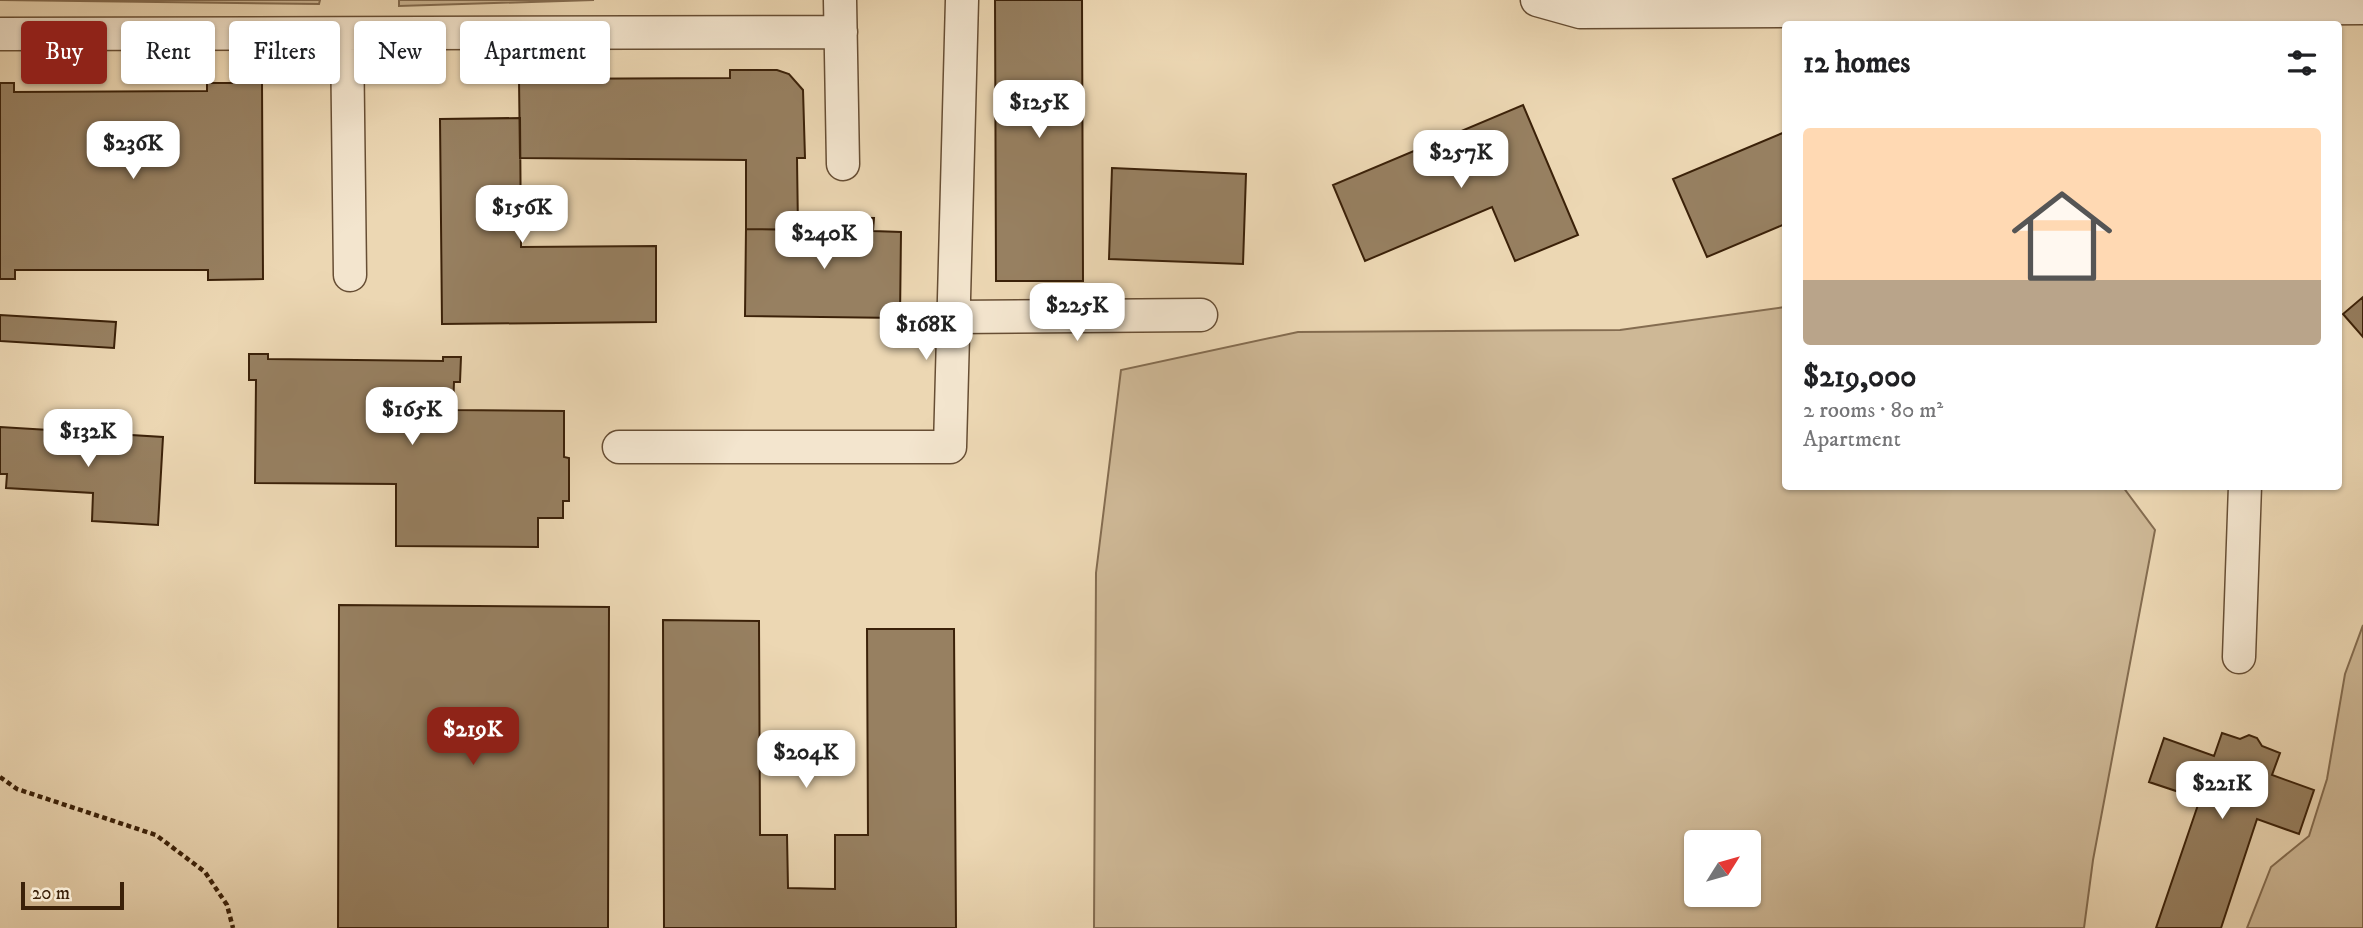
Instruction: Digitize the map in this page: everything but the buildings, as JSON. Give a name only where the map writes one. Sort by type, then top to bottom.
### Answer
[{"type":"street","points":[[840,0],[844,164]]},
{"type":"street","points":[[619,447],[950,447],[962,0]]},
{"type":"street","points":[[1537,0],[1580,12],[2259,16],[2363,8]]},
{"type":"street","points":[[0,34],[841,32]]},
{"type":"street","points":[[347,34],[350,275]]},
{"type":"street","points":[[953,317],[1201,315]]},
{"type":"street","points":[[2239,657],[2245,490]]},
{"type":"path","points":[[0,777],[18,789],[156,835],[205,872],[227,905],[233,928]]},
{"type":"shaded area","points":[[0,0],[320,0],[319,4]]},
{"type":"shaded area","points":[[399,0],[594,0],[399,6]]},
{"type":"shaded area","points":[[1782,307],[1782,490],[2125,490],[2155,530],[2093,860],[2084,928],[1094,928],[1096,573],[1121,370],[1298,332],[1620,330]]},
{"type":"shaded area","points":[[2363,625],[2363,928],[2247,928],[2271,867],[2309,836],[2327,779],[2345,674]]}]
